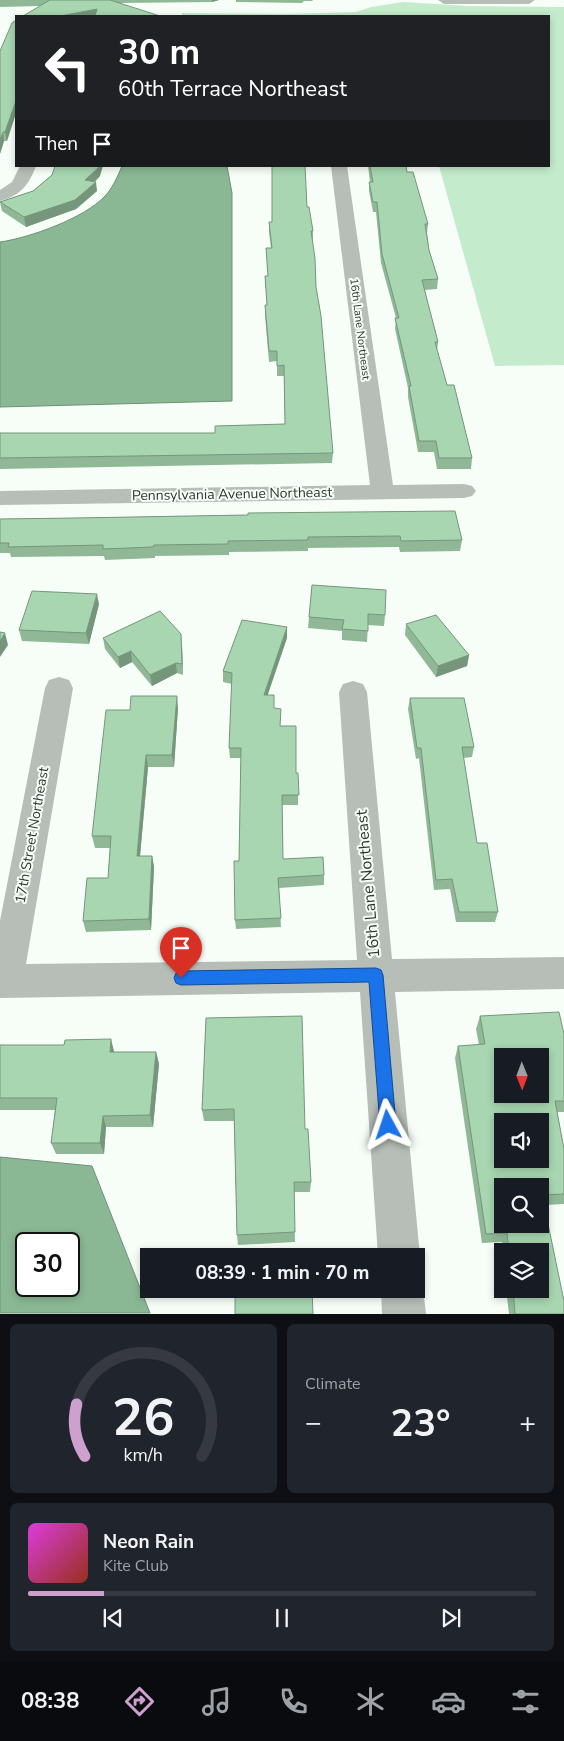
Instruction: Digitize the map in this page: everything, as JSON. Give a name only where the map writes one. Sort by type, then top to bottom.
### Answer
[{"type":"street","points":[[444,0],[529,0]]},
{"type":"street","points":[[0,196],[14,191],[28,167]]},
{"type":"street","name":"16th Lane Northeast","points":[[339,167],[382,491]]},
{"type":"street","name":"Pennsylvania Avenue Northeast","points":[[0,498],[464,491]]},
{"type":"street","name":"17th Street Northeast","points":[[3,981],[59,688]]},
{"type":"street","name":"16th Lane Northeast","points":[[353,692],[398,1248]]},
{"type":"street","points":[[3,981],[564,973]]},
{"type":"street","points":[[403,1298],[404,1314]]},
{"type":"shaded area","points":[[403,2],[468,6],[564,7],[564,365],[495,366],[439,167],[550,167],[550,15],[182,15],[182,13],[287,14],[356,12],[371,7]]},
{"type":"shaded area","points":[[122,167],[227,167],[232,193],[232,401],[0,407],[0,242],[26,236],[71,219],[96,204],[108,193]]},
{"type":"shaded area","points":[[0,1157],[92,1166],[140,1288],[140,1298],[144,1298],[150,1313],[0,1313]]},
{"type":"building","points":[[50,0],[110,0],[157,15],[95,15],[97,9],[65,15],[25,15]]},
{"type":"building","points":[[15,21],[15,104],[5,132],[3,132],[0,140],[0,51],[12,23]]},
{"type":"building","points":[[55,167],[99,167],[85,180],[96,182],[75,200],[24,217],[0,202],[33,191],[52,175]]},
{"type":"building","points":[[272,167],[305,167],[307,207],[309,207],[313,231],[311,231],[315,258],[316,287],[321,316],[333,453],[0,458],[0,433],[215,433],[215,426],[285,424],[284,365],[277,366],[277,351],[269,351],[265,305],[267,305],[265,276],[268,276],[266,248],[272,248],[269,222],[272,222]]},
{"type":"building","points":[[370,167],[406,167],[407,172],[413,172],[428,224],[425,224],[429,250],[438,279],[422,280],[438,342],[435,342],[447,385],[454,385],[472,458],[439,458],[436,441],[419,441],[409,386],[411,386],[395,318],[399,318],[382,254],[377,202],[373,202],[369,182],[373,182]]},
{"type":"building","points":[[455,511],[462,540],[401,541],[400,536],[308,537],[308,540],[228,541],[228,544],[154,545],[153,547],[103,549],[103,545],[8,547],[9,543],[0,543],[0,519],[248,515],[248,513]]},
{"type":"building","points":[[312,585],[386,590],[385,615],[368,614],[368,631],[342,629],[344,620],[309,617]]},
{"type":"building","points":[[32,591],[97,594],[86,633],[19,630]]},
{"type":"building","points":[[160,611],[181,634],[182,664],[176,663],[150,675],[131,651],[118,657],[103,638]]},
{"type":"building","points":[[436,615],[469,655],[438,666],[406,624]]},
{"type":"building","points":[[242,620],[287,627],[264,695],[274,695],[274,708],[281,709],[280,726],[296,726],[296,773],[298,773],[299,795],[282,795],[283,859],[323,857],[324,875],[278,878],[281,918],[235,920],[234,861],[239,861],[241,748],[229,748],[232,673],[223,671]]},
{"type":"building","points":[[0,632],[5,633],[0,641]]},
{"type":"building","points":[[131,696],[177,696],[172,755],[146,755],[137,856],[152,856],[149,919],[83,921],[87,878],[108,878],[111,836],[92,836],[106,710],[130,710]]},
{"type":"building","points":[[410,698],[464,698],[474,747],[462,747],[477,843],[487,843],[498,912],[459,912],[452,879],[436,880],[421,748],[417,748]]},
{"type":"building","points":[[559,1012],[564,1034],[564,1101],[555,1101],[564,1149],[564,1194],[549,1195],[549,1178],[494,1178],[494,1233],[507,1233],[486,1234],[458,1046],[485,1044],[480,1016]]},
{"type":"building","points":[[302,1016],[305,1129],[308,1129],[311,1182],[294,1182],[295,1232],[237,1235],[234,1109],[202,1110],[206,1018]]},
{"type":"building","points":[[111,1039],[110,1052],[156,1052],[150,1115],[103,1116],[100,1143],[51,1143],[57,1098],[0,1098],[0,1045],[64,1045],[65,1040]]},
{"type":"building","points":[[549,1229],[564,1301],[564,1314],[515,1314],[514,1298],[549,1298],[549,1243],[508,1243],[507,1233],[549,1233]]},
{"type":"building","points":[[235,1298],[312,1298],[313,1314],[235,1314]]},
{"type":"route","points":[[181,978],[376,975],[388,1125]]}]
